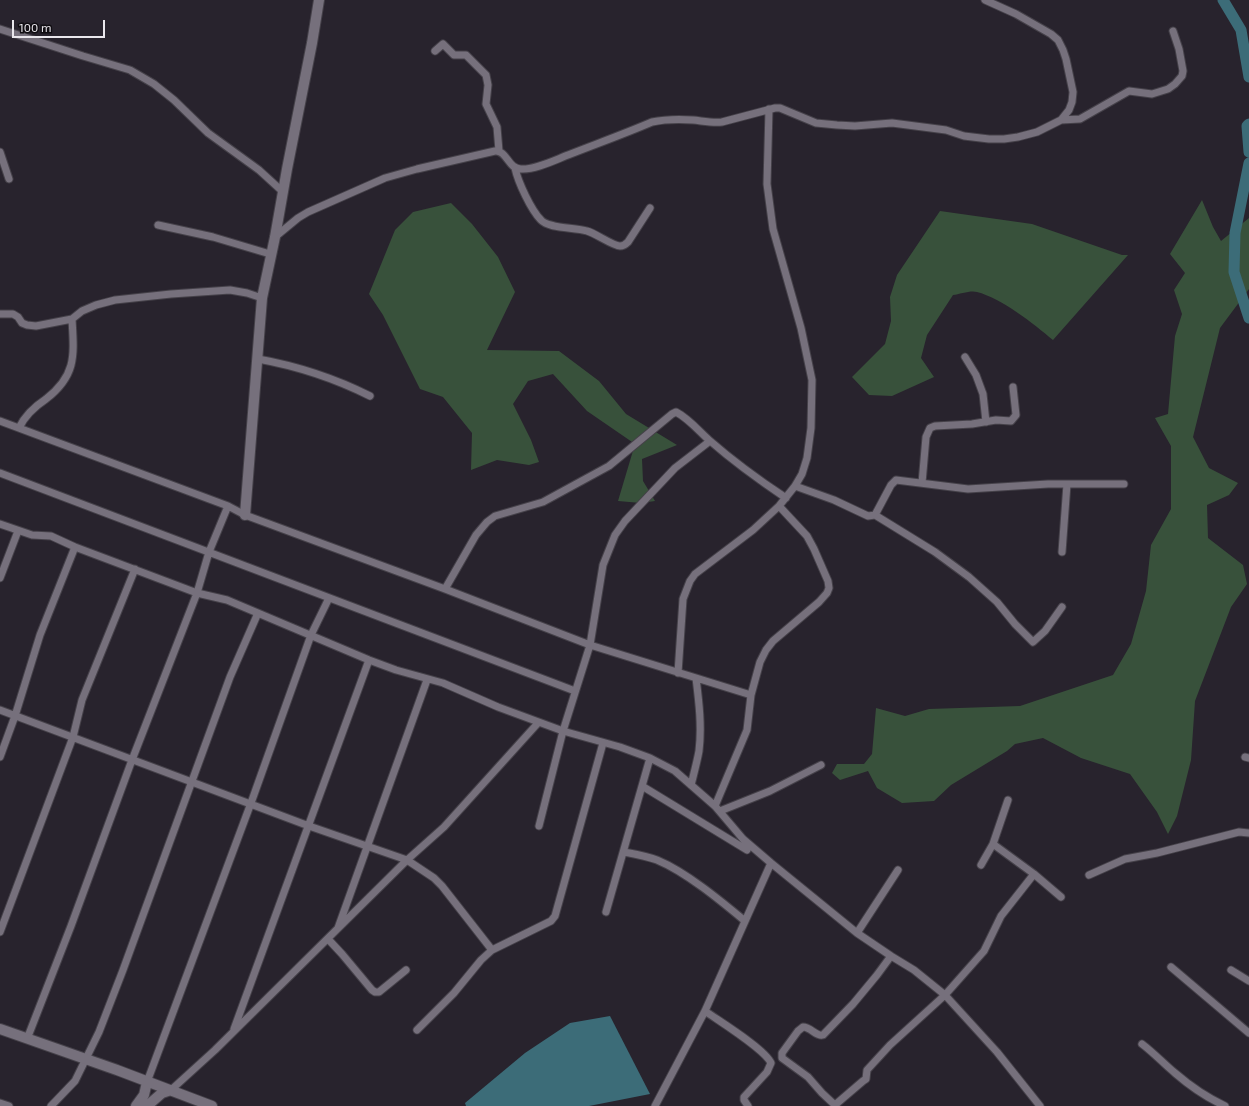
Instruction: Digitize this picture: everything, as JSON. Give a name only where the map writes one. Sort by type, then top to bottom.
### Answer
[{"type":"street","points":[[245,515],[262,298],[270,254],[275,237],[282,191],[309,58],[319,0]]},
{"type":"street","points":[[514,168],[530,168],[554,161],[652,122],[664,119],[693,120],[715,123],[769,109],[780,108],[816,123],[855,126],[892,123],[946,130],[964,136],[988,139],[1018,137],[1037,132],[1061,120],[1069,110],[1073,92],[1066,59],[1058,40],[1051,34],[1016,14],[985,0]]},
{"type":"street","points":[[0,29],[130,70],[154,84],[174,100],[208,133],[259,170],[282,191]]},
{"type":"street","points":[[1061,120],[1080,120],[1129,91],[1152,94],[1168,89],[1175,84],[1182,76],[1183,71],[1179,49],[1173,31]]},
{"type":"street","points":[[435,51],[443,44],[454,55],[466,55],[486,75],[488,85],[486,104],[497,127],[498,151],[514,168],[526,197],[542,221],[551,225],[587,231],[618,246],[624,245],[628,242],[650,208]]},
{"type":"street","points":[[678,673],[683,599],[690,581],[695,574],[753,530],[786,498],[802,474],[807,458],[811,428],[812,380],[801,328],[773,230],[767,184],[769,109]]},
{"type":"street","points":[[275,237],[298,218],[308,212],[385,178],[417,169],[498,151]]},
{"type":"street","points":[[0,152],[9,179]]},
{"type":"street","points":[[158,225],[213,237],[270,254]]},
{"type":"street","points":[[0,314],[13,314],[18,317],[22,323],[36,326],[72,319],[82,311],[96,305],[115,300],[163,294],[230,290],[247,293],[262,298]]},
{"type":"street","points":[[19,428],[29,412],[59,388],[66,379],[71,368],[73,357],[74,342],[72,319]]},
{"type":"street","points":[[965,357],[976,375],[983,394],[986,422]]},
{"type":"street","points":[[258,358],[279,362],[323,376],[349,385],[370,396]]},
{"type":"street","points":[[922,483],[926,437],[930,428],[935,426],[972,424],[996,420],[1011,421],[1016,415],[1013,387]]},
{"type":"street","points":[[445,589],[476,535],[487,522],[495,516],[543,502],[603,470],[676,412],[710,441],[786,498]]},
{"type":"street","points":[[0,421],[228,506],[245,515],[445,589],[590,645],[751,694]]},
{"type":"street","points":[[539,826],[563,731],[590,645],[603,565],[615,536],[625,521],[676,468],[710,441]]},
{"type":"street","points":[[0,473],[575,690]]},
{"type":"street","points":[[875,516],[891,485],[896,480],[975,489],[1067,484],[1124,484]]},
{"type":"street","points":[[1062,552],[1067,484]]},
{"type":"street","points":[[795,486],[834,500],[868,516],[875,516],[935,552],[969,577],[997,602],[1011,620],[1033,642],[1045,631],[1062,607]]},
{"type":"street","points":[[27,1039],[132,760],[197,593],[209,552],[228,506]]},
{"type":"street","points":[[718,809],[747,730],[751,694],[760,662],[766,650],[773,641],[820,602],[829,588],[828,581],[807,536],[778,506]]},
{"type":"street","points":[[0,524],[32,535],[51,536],[75,547],[197,593],[227,600],[369,660],[427,680],[443,683],[538,723],[650,758],[675,771],[718,809],[743,839],[771,864],[858,933],[914,970],[945,995],[997,1052],[1040,1106]]},
{"type":"street","points":[[0,578],[18,531]]},
{"type":"street","points":[[0,757],[15,716],[40,635],[75,547]]},
{"type":"street","points":[[0,932],[73,737],[82,700],[135,569]]},
{"type":"street","points":[[136,1106],[144,1095],[147,1082],[251,804],[310,634],[329,598]]},
{"type":"street","points":[[51,1106],[75,1081],[99,1032],[230,677],[258,613]]},
{"type":"street","points":[[233,1031],[369,660]]},
{"type":"street","points":[[691,785],[699,750],[700,733],[700,716],[696,678]]},
{"type":"street","points":[[338,930],[427,680]]},
{"type":"street","points":[[0,710],[309,826],[407,860],[434,878],[442,886],[492,950]]},
{"type":"street","points":[[147,1106],[162,1093],[171,1090],[215,1050],[338,930],[407,860],[444,827],[538,723]]},
{"type":"street","points":[[417,1030],[454,993],[478,964],[492,950],[551,921],[555,916],[603,743]]},
{"type":"street","points":[[606,912],[650,758]]},
{"type":"street","points":[[718,809],[770,791],[821,765]]},
{"type":"street","points":[[642,786],[747,850]]},
{"type":"street","points":[[981,865],[993,844],[1008,800]]},
{"type":"street","points":[[1089,875],[1125,859],[1157,853],[1239,832],[1249,833]]},
{"type":"street","points":[[993,844],[1034,874],[1061,897]]},
{"type":"street","points":[[624,852],[646,857],[666,864],[724,903],[745,921]]},
{"type":"street","points":[[655,1106],[705,1011],[771,864]]},
{"type":"street","points":[[858,933],[898,870]]},
{"type":"street","points":[[891,956],[858,998],[824,1035],[819,1036],[809,1028],[803,1027],[798,1031],[782,1053],[782,1058],[808,1077],[836,1106],[866,1079],[867,1070],[890,1045],[945,995],[984,951],[1001,916],[1034,874]]},
{"type":"street","points":[[328,939],[375,992],[379,992],[406,970]]},
{"type":"street","points":[[1171,967],[1249,1033]]},
{"type":"street","points":[[1231,970],[1249,981]]},
{"type":"street","points":[[705,1011],[756,1047],[770,1060],[771,1063],[767,1072],[744,1097],[744,1100],[748,1106]]},
{"type":"street","points":[[0,1029],[212,1106]]},
{"type":"street","points":[[1142,1044],[1153,1052],[1176,1074],[1207,1096],[1225,1106]]},
{"type":"street","points":[[0,1103],[9,1106]]},
{"type":"green space","points":[[1202,200],[1213,227],[1221,241],[1249,218],[1249,289],[1220,328],[1193,437],[1209,468],[1238,483],[1229,495],[1207,505],[1208,538],[1243,565],[1247,584],[1231,607],[1195,701],[1191,760],[1177,816],[1168,834],[1157,812],[1130,774],[1081,758],[1043,738],[1015,744],[1007,751],[951,785],[934,801],[902,803],[877,788],[868,771],[840,780],[832,773],[837,764],[864,764],[872,754],[876,708],[905,716],[929,709],[1020,706],[1113,675],[1131,644],[1146,591],[1151,545],[1171,509],[1171,446],[1155,418],[1168,414],[1175,336],[1182,314],[1174,290],[1185,273],[1170,254]]},
{"type":"green space","points":[[451,203],[472,224],[498,257],[515,292],[487,350],[559,351],[599,381],[626,414],[677,445],[642,459],[643,481],[655,501],[641,503],[618,501],[635,444],[587,411],[553,374],[528,381],[513,404],[531,440],[539,462],[529,465],[497,460],[471,470],[472,433],[443,397],[420,389],[383,315],[369,294],[395,230],[413,212]]},
{"type":"green space","points":[[940,211],[1032,224],[1122,255],[1128,255],[1053,340],[1017,312],[986,295],[972,291],[953,295],[927,335],[921,358],[934,377],[892,396],[869,395],[852,377],[885,344],[891,321],[890,297],[897,275]]},
{"type":"water","points":[[610,1016],[650,1094],[589,1106],[466,1106],[465,1103],[525,1053],[570,1023]]},
{"type":"waterway","points":[[1223,0],[1241,30],[1249,77]]},
{"type":"waterway","points":[[1249,124],[1247,126],[1249,152]]},
{"type":"waterway","points":[[1249,163],[1235,233],[1234,272],[1249,318]]}]
